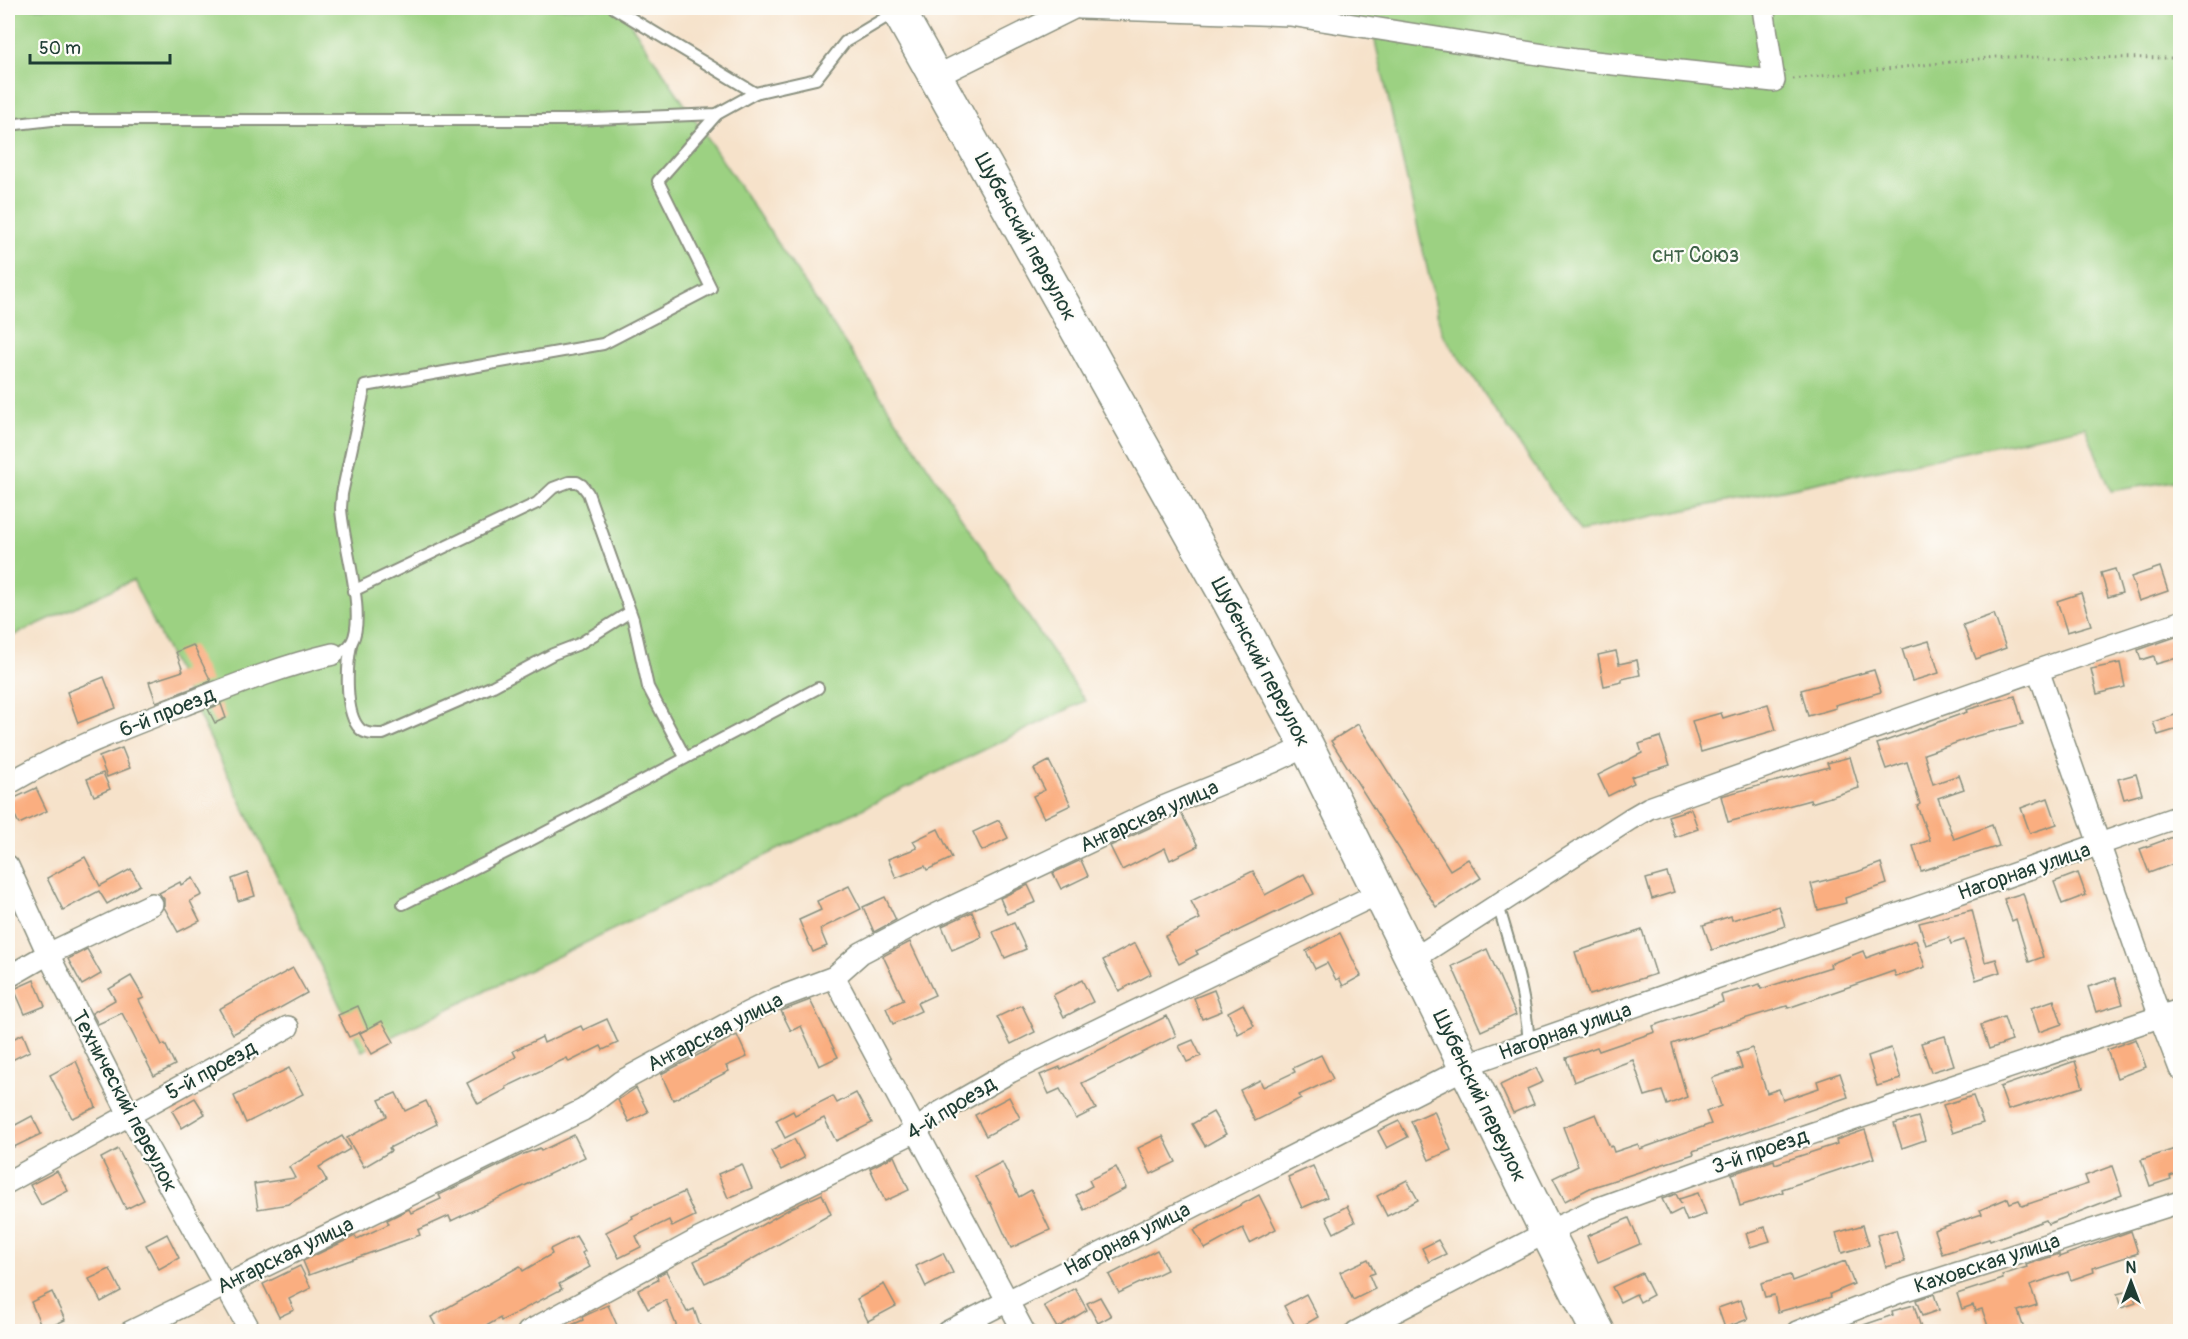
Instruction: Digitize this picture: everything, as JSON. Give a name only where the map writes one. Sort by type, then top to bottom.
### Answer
[{"type":"main road","name":"Шубенский переулок","points":[[897,9],[1223,591],[1307,746],[1598,1332]]},
{"type":"street","points":[[936,76],[1074,8]]},
{"type":"street","points":[[1080,8],[1301,12],[1576,60],[1774,81],[1763,8]]},
{"type":"street","points":[[1412,960],[1649,808],[2038,670],[2181,622]]},
{"type":"street","name":"6-й проезд","points":[[8,784],[66,754],[155,716],[283,668],[333,654]]},
{"type":"street","points":[[2038,670],[2160,1017],[2181,1070]]},
{"type":"street","name":"Ангарская улица","points":[[130,1332],[583,1110],[651,1064],[763,1004],[834,977],[861,953],[914,925],[1163,807],[1307,746]]},
{"type":"street","name":"Нагорная улица","points":[[947,1332],[1465,1067],[2181,816]]},
{"type":"street","name":"Технический переулок","points":[[8,866],[48,954],[130,1116],[251,1332]]},
{"type":"street","name":"4-й проезд","points":[[528,1332],[697,1240],[916,1131],[937,1114],[1010,1072],[1379,893]]},
{"type":"street","points":[[8,977],[48,954],[152,904]]},
{"type":"street","points":[[834,977],[1024,1332]]},
{"type":"street","name":"3-й проезд","points":[[1356,1332],[1547,1232],[1596,1209],[1712,1167],[2181,1010]]},
{"type":"street","name":"5-й проезд","points":[[8,1182],[288,1027]]},
{"type":"street","name":"Каховская улица","points":[[1797,1332],[1902,1291],[2181,1202]]},
{"type":"lane","points":[[614,8],[755,93]]},
{"type":"lane","points":[[630,612],[579,644],[553,654],[494,686],[383,734],[364,732],[359,729],[351,708],[348,677],[356,622],[341,507],[344,482],[365,386],[603,344],[711,288],[658,181],[717,114],[755,93],[816,79],[845,42],[897,9]]},
{"type":"lane","points":[[8,125],[52,120],[570,120],[717,114]]},
{"type":"lane","points":[[353,591],[537,503],[553,488],[569,482],[577,482],[582,485],[591,501],[630,612],[642,654],[648,687],[685,758]]},
{"type":"lane","points":[[333,654],[344,651],[352,642]]},
{"type":"lane","points":[[403,904],[531,840],[818,688]]},
{"type":"lane","points":[[1498,905],[1527,1012],[1529,1044]]},
{"type":"path","points":[[1774,81],[1996,57],[2181,58]]},
{"type":"green space","points":[[8,8],[620,8],[1085,701],[362,1051],[133,580],[8,638]]},
{"type":"green space","name":"снт Союз","points":[[1281,8],[2180,8],[2180,480],[2111,491],[2085,427],[1580,532],[1442,333],[1372,28]]},
{"type":"building","points":[[2160,567],[2168,591],[2139,601],[2131,577]]},
{"type":"building","points":[[2115,569],[2122,593],[2108,597],[2101,573]]},
{"type":"building","points":[[2081,593],[2091,625],[2067,632],[2057,601]]},
{"type":"building","points":[[1994,614],[2006,648],[1976,659],[1963,625]]},
{"type":"building","points":[[2181,635],[2181,657],[2156,664],[2154,656],[2141,660],[2138,650]]},
{"type":"building","points":[[1929,641],[1939,673],[1912,681],[1902,649]]},
{"type":"building","points":[[193,645],[211,681],[156,702],[149,682],[183,671],[176,652]]},
{"type":"building","points":[[1616,651],[1619,664],[1637,660],[1640,675],[1604,686],[1598,655]]},
{"type":"building","points":[[2120,663],[2125,687],[2097,694],[2091,669]]},
{"type":"building","points":[[1874,670],[1881,692],[1835,705],[1836,708],[1808,716],[1801,690]]},
{"type":"building","points":[[104,677],[116,708],[78,723],[67,692]]},
{"type":"building","points":[[2015,696],[2023,724],[1976,736],[1924,754],[1933,784],[1959,775],[1964,789],[1938,798],[1954,839],[1992,825],[1999,846],[1921,871],[1913,846],[1930,840],[1917,806],[1920,804],[1907,762],[1886,769],[1877,744],[1967,712],[1966,710]]},
{"type":"building","points":[[221,704],[226,718],[215,723],[208,709]]},
{"type":"building","points":[[1768,704],[1776,730],[1701,752],[1692,721],[1721,713],[1723,718]]},
{"type":"building","points":[[2181,713],[2181,728],[2158,735],[2153,722]]},
{"type":"building","points":[[1358,724],[1450,870],[1468,859],[1481,878],[1436,907],[1331,741]]},
{"type":"building","points":[[1660,737],[1670,765],[1631,777],[1634,783],[1608,796],[1598,775],[1642,753],[1639,744]]},
{"type":"building","points":[[122,748],[130,768],[107,777],[99,757]]},
{"type":"building","points":[[1850,757],[1859,788],[1811,803],[1810,800],[1728,822],[1721,796],[1829,767],[1827,763]]},
{"type":"building","points":[[1049,761],[1071,805],[1044,818],[1033,796],[1045,790],[1034,769]]},
{"type":"building","points":[[103,773],[110,789],[94,796],[87,779]]},
{"type":"building","points":[[2136,774],[2142,794],[2124,799],[2118,779]]},
{"type":"building","points":[[36,788],[47,811],[19,824],[8,801]]},
{"type":"building","points":[[2048,798],[2057,824],[2030,833],[2021,808]]},
{"type":"building","points":[[1691,809],[1698,829],[1675,837],[1668,816]]},
{"type":"building","points":[[1181,813],[1198,846],[1170,860],[1165,848],[1122,870],[1110,846]]},
{"type":"building","points":[[999,820],[1008,838],[982,851],[973,832]]},
{"type":"building","points":[[938,829],[952,858],[927,870],[925,866],[896,878],[888,859],[917,848],[913,841]]},
{"type":"building","points":[[2181,834],[2181,861],[2149,873],[2140,849]]},
{"type":"building","points":[[85,857],[100,886],[131,869],[140,885],[107,904],[99,891],[63,910],[47,878]]},
{"type":"building","points":[[1081,860],[1088,876],[1061,889],[1053,873]]},
{"type":"building","points":[[1881,863],[1887,884],[1845,898],[1846,903],[1818,910],[1811,884]]},
{"type":"building","points":[[1253,871],[1265,895],[1304,874],[1314,894],[1196,951],[1198,954],[1179,964],[1165,936],[1200,919],[1191,901]]},
{"type":"building","points":[[248,873],[255,896],[238,901],[232,879]]},
{"type":"building","points":[[1667,873],[1674,892],[1652,899],[1646,879]]},
{"type":"building","points":[[2078,873],[2086,895],[2062,904],[2054,882]]},
{"type":"building","points":[[193,878],[202,895],[190,901],[200,921],[178,932],[164,907],[164,899],[159,893]]},
{"type":"building","points":[[1028,885],[1036,902],[1007,914],[1000,898]]},
{"type":"building","points":[[849,886],[861,909],[820,929],[827,946],[813,952],[799,920],[821,910],[817,901]]},
{"type":"building","points":[[2023,893],[2043,957],[2029,962],[2016,919],[2012,921],[2004,899]]},
{"type":"building","points":[[885,897],[896,920],[874,932],[863,907]]},
{"type":"building","points":[[1779,906],[1785,926],[1712,950],[1703,925],[1731,916],[1732,920]]},
{"type":"building","points":[[1972,910],[1985,962],[1996,959],[2000,972],[1976,980],[1964,940],[1951,944],[1949,938],[1926,945],[1919,923]]},
{"type":"building","points":[[972,912],[982,937],[952,950],[942,926]]},
{"type":"building","points":[[1014,923],[1026,949],[1005,958],[993,932]]},
{"type":"building","points":[[1642,930],[1656,974],[1589,995],[1575,952]]},
{"type":"building","points":[[1340,933],[1361,976],[1343,986],[1339,978],[1336,980],[1327,963],[1315,969],[1306,951]]},
{"type":"building","points":[[1916,940],[1925,967],[1896,977],[1894,971],[1788,1008],[1787,1006],[1707,1030],[1707,1032],[1672,1044],[1687,1097],[1667,1105],[1662,1091],[1645,1096],[1633,1060],[1574,1082],[1566,1058],[1597,1047],[1599,1051],[1655,1032],[1653,1026],[1723,1002],[1721,995],[1760,984],[1761,989],[1831,967],[1830,964],[1863,951],[1866,958]]},
{"type":"building","points":[[910,942],[935,995],[917,1003],[921,1011],[893,1024],[886,1008],[904,1000],[883,956]]},
{"type":"building","points":[[1135,943],[1151,974],[1119,991],[1103,960]]},
{"type":"building","points":[[87,949],[101,974],[82,985],[68,959]]},
{"type":"building","points":[[1487,949],[1516,1015],[1481,1031],[1452,966]]},
{"type":"building","points":[[293,968],[307,993],[233,1034],[219,1009]]},
{"type":"building","points":[[131,976],[144,998],[139,1000],[175,1065],[154,1076],[122,1013],[98,1024],[92,1013],[115,1000],[109,989]]},
{"type":"building","points":[[2115,978],[2123,1004],[2096,1012],[2088,987]]},
{"type":"building","points":[[34,980],[45,1006],[25,1014],[14,989]]},
{"type":"building","points":[[1082,980],[1093,1002],[1064,1017],[1053,995]]},
{"type":"building","points":[[1214,990],[1222,1011],[1202,1019],[1194,998]]},
{"type":"building","points":[[810,1000],[838,1057],[819,1066],[801,1026],[791,1031],[781,1011]]},
{"type":"building","points":[[2054,1000],[2062,1024],[2039,1032],[2031,1008]]},
{"type":"building","points":[[1243,1004],[1254,1026],[1238,1034],[1228,1012]]},
{"type":"building","points":[[1022,1005],[1035,1032],[1011,1044],[997,1017]]},
{"type":"building","points":[[358,1006],[368,1029],[349,1037],[338,1015]]},
{"type":"building","points":[[1167,1016],[1176,1036],[1082,1083],[1096,1109],[1076,1119],[1060,1089],[1049,1094],[1040,1075],[1060,1067],[1061,1069]]},
{"type":"building","points":[[2004,1017],[2012,1041],[1989,1049],[1981,1025]]},
{"type":"building","points":[[607,1019],[618,1043],[603,1050],[601,1046],[569,1062],[567,1058],[506,1087],[507,1089],[478,1104],[467,1083],[516,1057],[513,1051],[542,1037],[544,1043],[581,1026],[583,1030]]},
{"type":"building","points":[[382,1021],[394,1042],[372,1054],[360,1033]]},
{"type":"building","points":[[23,1034],[30,1051],[8,1062],[8,1041]]},
{"type":"building","points":[[737,1035],[747,1057],[726,1066],[729,1071],[673,1100],[661,1074]]},
{"type":"building","points":[[1945,1036],[1954,1065],[1931,1072],[1921,1043]]},
{"type":"building","points":[[2136,1039],[2146,1067],[2117,1078],[2107,1050]]},
{"type":"building","points":[[1193,1040],[1201,1056],[1187,1062],[1179,1046]]},
{"type":"building","points":[[1752,1048],[1767,1093],[1779,1089],[1783,1100],[1819,1088],[1817,1081],[1840,1073],[1848,1097],[1693,1151],[1694,1154],[1590,1188],[1565,1201],[1553,1178],[1578,1166],[1563,1127],[1596,1114],[1614,1152],[1638,1144],[1640,1149],[1711,1124],[1706,1112],[1721,1106],[1712,1078],[1742,1068],[1737,1053]]},
{"type":"building","points":[[1891,1048],[1901,1079],[1877,1086],[1868,1056]]},
{"type":"building","points":[[1321,1055],[1333,1079],[1299,1095],[1301,1098],[1255,1121],[1240,1090],[1260,1080],[1263,1087],[1295,1072],[1293,1068]]},
{"type":"building","points":[[76,1061],[96,1107],[72,1118],[50,1075]]},
{"type":"building","points":[[2075,1061],[2083,1087],[2008,1110],[2000,1087]]},
{"type":"building","points":[[289,1068],[303,1094],[246,1123],[234,1096]]},
{"type":"building","points":[[1536,1068],[1543,1082],[1527,1089],[1534,1104],[1513,1113],[1500,1085]]},
{"type":"building","points":[[636,1088],[648,1112],[629,1122],[618,1100]]},
{"type":"building","points":[[396,1093],[405,1111],[426,1101],[437,1124],[389,1148],[391,1151],[364,1167],[347,1138],[387,1116],[379,1100]]},
{"type":"building","points":[[856,1093],[872,1123],[836,1141],[824,1118],[785,1138],[776,1120],[793,1111],[795,1115],[833,1096],[837,1103]]},
{"type":"building","points":[[1973,1096],[1983,1123],[1953,1133],[1943,1105]]},
{"type":"building","points":[[1009,1097],[1020,1118],[986,1136],[975,1115]]},
{"type":"building","points":[[195,1098],[205,1114],[182,1128],[172,1111]]},
{"type":"building","points":[[1434,1111],[1451,1150],[1429,1160],[1411,1121]]},
{"type":"building","points":[[1213,1112],[1226,1134],[1205,1146],[1192,1124]]},
{"type":"building","points":[[32,1116],[41,1134],[14,1147],[8,1129]]},
{"type":"building","points":[[1918,1117],[1925,1140],[1902,1148],[1894,1124]]},
{"type":"building","points":[[1399,1121],[1408,1137],[1387,1148],[1378,1131]]},
{"type":"building","points":[[1865,1130],[1874,1158],[1782,1189],[1783,1192],[1740,1206],[1732,1174],[1774,1160],[1775,1164],[1837,1144],[1836,1140]]},
{"type":"building","points":[[574,1135],[585,1157],[451,1221],[449,1216],[418,1230],[420,1235],[309,1275],[303,1261],[355,1236],[357,1239],[389,1224],[387,1220],[409,1209],[411,1213],[441,1199],[439,1195],[521,1155],[540,1148],[541,1151]]},
{"type":"building","points":[[342,1136],[350,1149],[319,1167],[327,1181],[289,1204],[258,1209],[254,1184],[295,1178],[289,1167]]},
{"type":"building","points":[[1163,1136],[1176,1162],[1151,1174],[1138,1148]]},
{"type":"building","points":[[794,1139],[804,1158],[781,1170],[771,1151]]},
{"type":"building","points":[[118,1149],[144,1200],[126,1209],[101,1158]]},
{"type":"building","points":[[2175,1149],[2181,1164],[2181,1172],[2170,1176],[2171,1179],[2150,1186],[2141,1160]]},
{"type":"building","points":[[894,1156],[909,1190],[885,1201],[870,1168]]},
{"type":"building","points":[[1002,1162],[1019,1197],[1031,1190],[1050,1230],[1011,1248],[975,1176]]},
{"type":"building","points":[[742,1164],[752,1188],[728,1198],[718,1174]]},
{"type":"building","points":[[1313,1166],[1327,1197],[1302,1208],[1288,1177]]},
{"type":"building","points":[[2112,1166],[2122,1195],[2048,1224],[2046,1220],[1990,1241],[1989,1239],[1942,1254],[1934,1230],[1982,1214],[1980,1210],[2008,1198],[2010,1203],[2019,1200],[2022,1206],[2088,1184],[2085,1176]]},
{"type":"building","points":[[1116,1167],[1126,1188],[1084,1210],[1076,1195],[1092,1186],[1089,1180]]},
{"type":"building","points":[[57,1171],[68,1191],[41,1205],[30,1185]]},
{"type":"building","points":[[1407,1180],[1418,1200],[1387,1216],[1377,1196]]},
{"type":"building","points":[[684,1192],[695,1216],[672,1227],[669,1220],[636,1236],[641,1247],[619,1258],[606,1232],[633,1218],[632,1216]]},
{"type":"building","points":[[1698,1193],[1706,1214],[1687,1221],[1682,1209],[1670,1215],[1662,1199],[1676,1194],[1681,1204],[1679,1199]]},
{"type":"building","points":[[822,1194],[831,1214],[742,1265],[705,1283],[694,1261],[791,1208]]},
{"type":"building","points":[[1259,1195],[1276,1229],[1250,1243],[1243,1228],[1205,1249],[1194,1230]]},
{"type":"building","points":[[1347,1206],[1355,1222],[1334,1233],[1326,1217]]},
{"type":"building","points":[[1629,1218],[1640,1244],[1598,1262],[1587,1236]]},
{"type":"building","points":[[1863,1225],[1869,1245],[1842,1253],[1836,1233]]},
{"type":"building","points":[[1765,1227],[1770,1241],[1750,1247],[1746,1233]]},
{"type":"building","points":[[1896,1230],[1905,1262],[1886,1267],[1877,1235]]},
{"type":"building","points":[[2131,1231],[2138,1253],[2093,1268],[2094,1272],[2071,1280],[2068,1272],[2030,1285],[2037,1305],[2018,1311],[2025,1332],[1990,1332],[1982,1309],[1975,1311],[1973,1305],[1962,1309],[1957,1294],[2003,1279],[2002,1275],[2027,1267],[2026,1265],[2059,1254],[2059,1257]]},
{"type":"building","points":[[167,1234],[179,1258],[159,1269],[146,1245]]},
{"type":"building","points":[[576,1236],[585,1251],[582,1253],[590,1267],[559,1284],[562,1289],[476,1332],[439,1332],[431,1317],[520,1266],[523,1271],[552,1254],[550,1249]]},
{"type":"building","points":[[1438,1240],[1446,1254],[1429,1262],[1422,1248]]},
{"type":"building","points":[[1157,1250],[1167,1270],[1119,1293],[1109,1275]]},
{"type":"building","points":[[943,1253],[953,1273],[926,1287],[916,1266]]},
{"type":"building","points":[[1368,1259],[1375,1273],[1369,1275],[1375,1289],[1353,1300],[1340,1272]]},
{"type":"building","points":[[1845,1261],[1854,1284],[1830,1294],[1831,1297],[1778,1312],[1774,1295],[1765,1297],[1761,1283],[1790,1275],[1792,1281]]},
{"type":"building","points":[[300,1266],[311,1288],[289,1299],[294,1310],[279,1317],[263,1284]]},
{"type":"building","points":[[110,1269],[121,1291],[101,1302],[89,1279]]},
{"type":"building","points":[[666,1271],[687,1312],[694,1309],[700,1326],[688,1332],[679,1332],[666,1300],[648,1309],[638,1290],[658,1280],[657,1276]]},
{"type":"building","points":[[1642,1273],[1653,1295],[1640,1302],[1636,1294],[1620,1302],[1612,1287]]},
{"type":"building","points":[[884,1284],[896,1306],[868,1321],[857,1299]]},
{"type":"building","points":[[1075,1288],[1087,1310],[1057,1328],[1044,1306]]},
{"type":"building","points":[[2132,1290],[2136,1303],[2121,1308],[2117,1294]]},
{"type":"building","points":[[52,1292],[65,1320],[43,1330],[31,1302]]},
{"type":"building","points":[[1306,1294],[1318,1317],[1297,1329],[1284,1306]]},
{"type":"building","points":[[1934,1294],[1939,1310],[1922,1316],[1916,1300]]},
{"type":"building","points":[[1100,1297],[1111,1316],[1098,1323],[1087,1303]]},
{"type":"building","points":[[1741,1300],[1748,1319],[1725,1328],[1718,1308]]},
{"type":"building","points":[[608,1305],[620,1332],[556,1332],[583,1320],[582,1317]]},
{"type":"building","points":[[1914,1305],[1921,1328],[1909,1332],[1853,1332],[1852,1329],[1893,1315],[1892,1311]]}]
